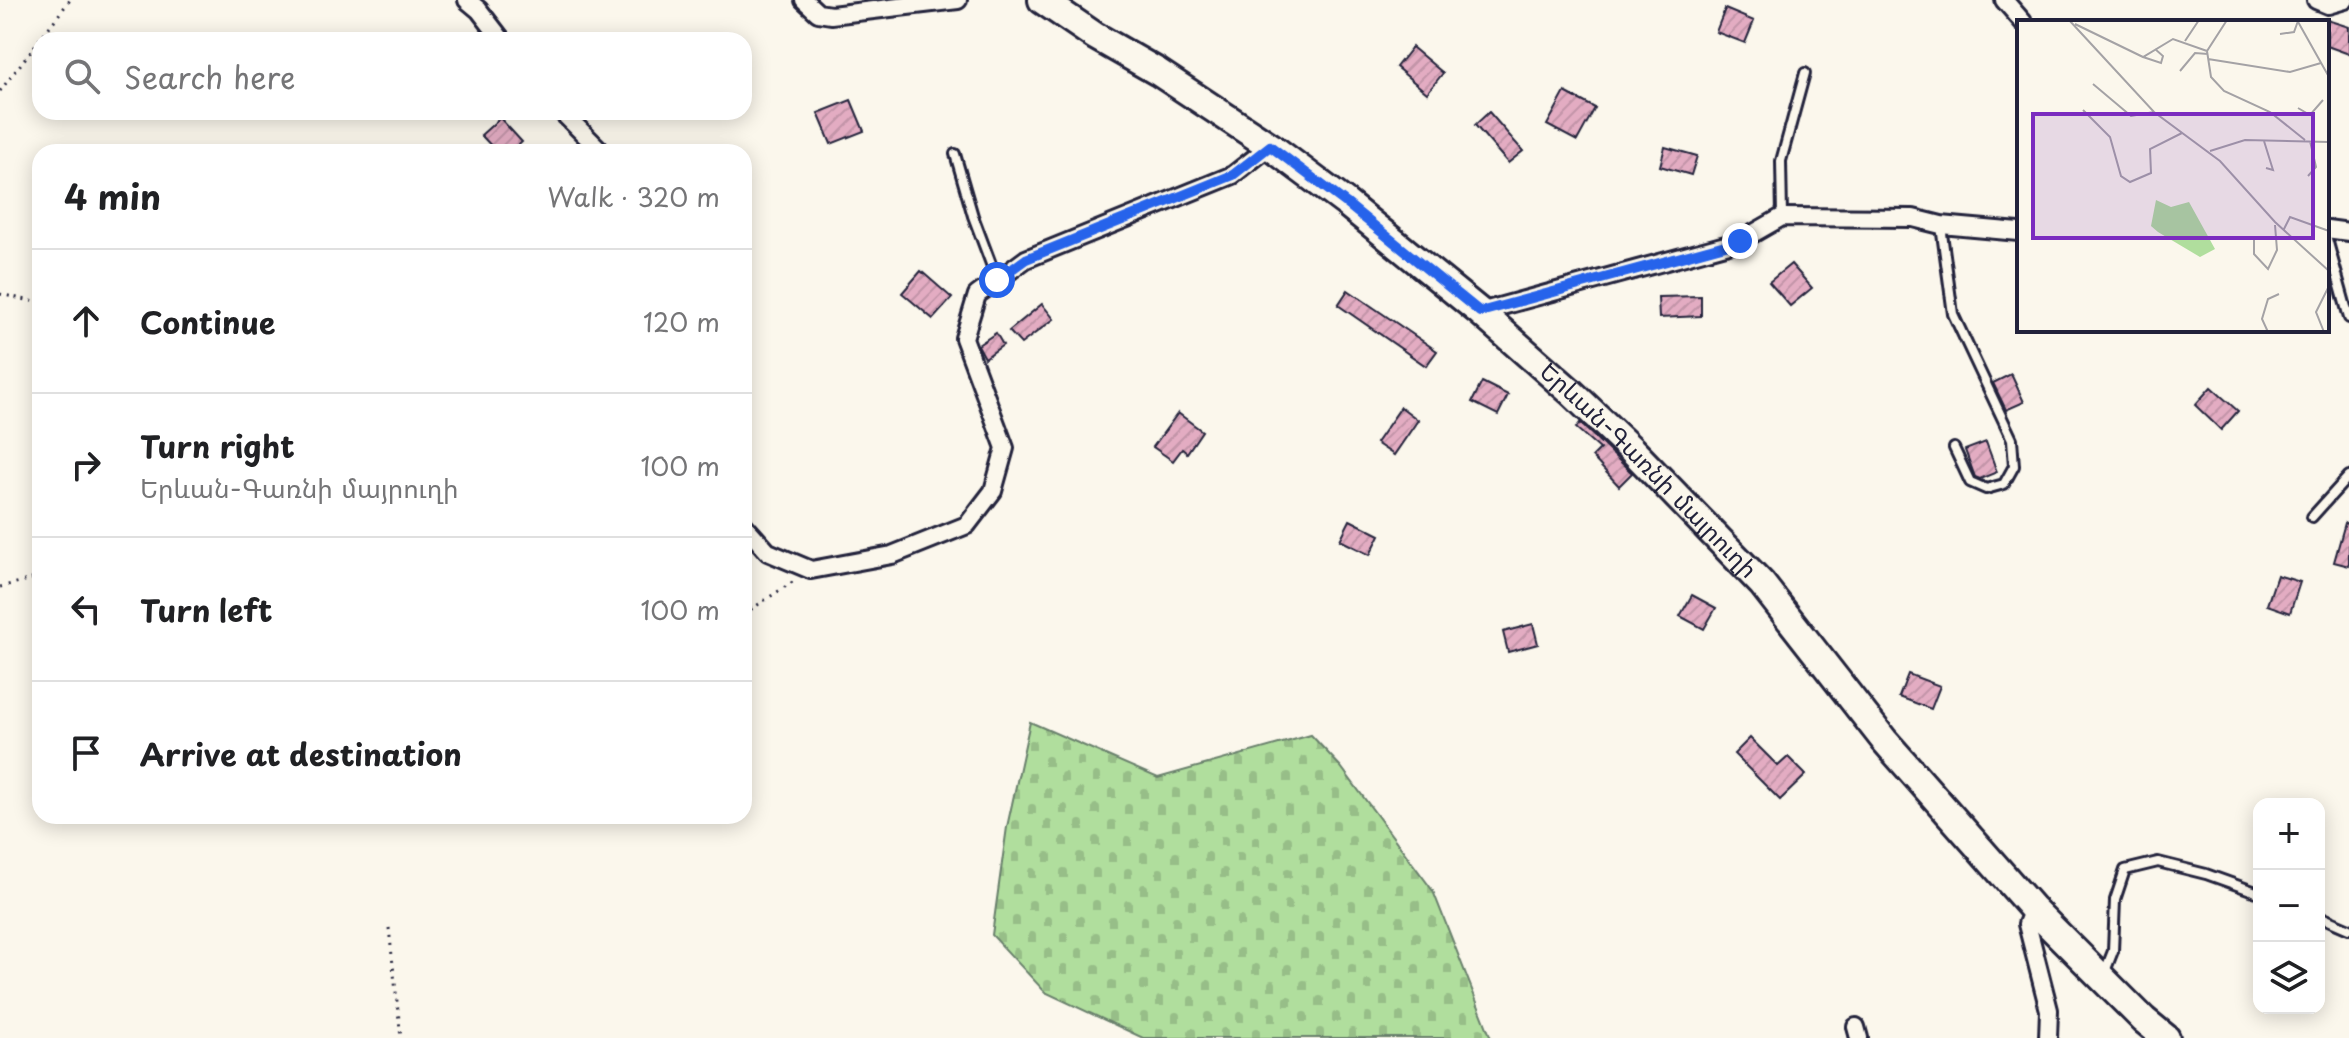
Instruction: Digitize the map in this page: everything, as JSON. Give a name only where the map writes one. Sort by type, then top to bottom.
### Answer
[{"type":"main road","name":"Երևան-Գառնի մայրուղի","points":[[1042,0],[1095,36],[1170,79],[1270,146],[1346,203],[1480,312],[1571,392],[1762,584],[1884,740],[2033,909],[2166,1038]]},
{"type":"street","points":[[467,0],[496,32]]},
{"type":"street","points":[[804,0],[818,13],[831,15],[958,0]]},
{"type":"street","points":[[2004,0],[2021,20]]},
{"type":"street","points":[[2316,0],[2328,5],[2345,0]]},
{"type":"street","points":[[570,120],[594,144]]},
{"type":"street","points":[[752,534],[768,552],[811,570],[892,555],[967,525],[993,491],[1005,448],[964,338],[977,295],[1026,259],[1233,175],[1270,146]]},
{"type":"street","points":[[1480,312],[1740,241],[1782,217],[1913,218],[1941,225],[2017,232]]},
{"type":"street","points":[[2329,229],[2349,232]]},
{"type":"street","points":[[2033,909],[2027,924],[2049,1010],[2048,1038]]},
{"type":"lane","points":[[1782,217],[1781,161],[1805,73]]},
{"type":"lane","points":[[955,154],[973,216],[997,280]]},
{"type":"lane","points":[[1941,225],[1953,314],[2012,439],[2014,466],[2004,484],[1986,489],[1970,482],[1954,448]]},
{"type":"lane","points":[[2329,246],[2349,318]]},
{"type":"lane","points":[[2312,517],[2349,476]]},
{"type":"lane","points":[[2102,978],[2113,951],[2115,900],[2125,870],[2158,862],[2206,874],[2253,891]]},
{"type":"lane","points":[[2325,919],[2349,929]]},
{"type":"path","points":[[45,32],[70,0]]},
{"type":"path","points":[[0,91],[32,49]]},
{"type":"path","points":[[0,294],[32,301]]},
{"type":"path","points":[[752,609],[811,570]]},
{"type":"path","points":[[0,587],[32,579]]},
{"type":"path","points":[[389,928],[401,1038]]},
{"type":"green space","points":[[1030,722],[1158,778],[1311,735],[1341,767],[1433,891],[1491,1038],[1143,1038],[1045,992],[992,935],[1007,827]]},
{"type":"building","points":[[1725,9],[1754,21],[1745,43],[1716,32]]},
{"type":"building","points":[[2329,21],[2349,27],[2349,54],[2329,47]]},
{"type":"building","points":[[1412,47],[1443,73],[1427,93],[1396,67]]},
{"type":"building","points":[[1565,92],[1595,108],[1577,141],[1547,125]]},
{"type":"building","points":[[851,100],[864,131],[831,144],[818,113]]},
{"type":"building","points":[[1489,112],[1523,151],[1508,163],[1475,125]]},
{"type":"building","points":[[502,120],[522,142],[489,144],[481,135]]},
{"type":"building","points":[[1665,147],[1697,156],[1691,175],[1660,166]]},
{"type":"building","points":[[1791,264],[1812,288],[1790,306],[1769,282]]},
{"type":"building","points":[[921,271],[952,298],[933,319],[902,293]]},
{"type":"building","points":[[1348,290],[1437,351],[1426,366],[1338,305]]},
{"type":"building","points":[[1701,296],[1701,316],[1659,318],[1658,297]]},
{"type":"building","points":[[1042,304],[1054,319],[1021,344],[1009,331]]},
{"type":"building","points":[[996,333],[1003,345],[985,358],[978,345]]},
{"type":"building","points":[[2011,374],[2024,402],[2006,410],[1993,383]]},
{"type":"building","points":[[1482,382],[1508,395],[1498,415],[1472,402]]},
{"type":"building","points":[[2211,387],[2238,411],[2221,430],[2195,405]]},
{"type":"building","points":[[1401,407],[1418,420],[1394,455],[1376,443]]},
{"type":"building","points":[[1178,413],[1202,431],[1187,453],[1182,449],[1173,461],[1153,447]]},
{"type":"building","points":[[1580,423],[1632,473],[1619,486],[1592,457],[1600,449],[1576,428]]},
{"type":"building","points":[[1986,442],[1997,472],[1980,479],[1975,477],[1965,450]]},
{"type":"building","points":[[1350,520],[1380,535],[1370,555],[1340,540]]},
{"type":"building","points":[[2345,523],[2349,524],[2349,566],[2334,562]]},
{"type":"building","points":[[2277,575],[2300,582],[2290,613],[2267,605]]},
{"type":"building","points":[[1692,595],[1716,608],[1704,629],[1680,616]]},
{"type":"building","points":[[1533,624],[1538,644],[1508,652],[1503,632]]},
{"type":"building","points":[[1908,674],[1940,686],[1931,709],[1899,697]]},
{"type":"building","points":[[1750,738],[1778,766],[1788,757],[1806,775],[1780,800],[1734,754]]},
{"type":"route","points":[[997,280],[1026,259],[1233,175],[1270,146],[1346,203],[1480,312],[1740,241]]}]
